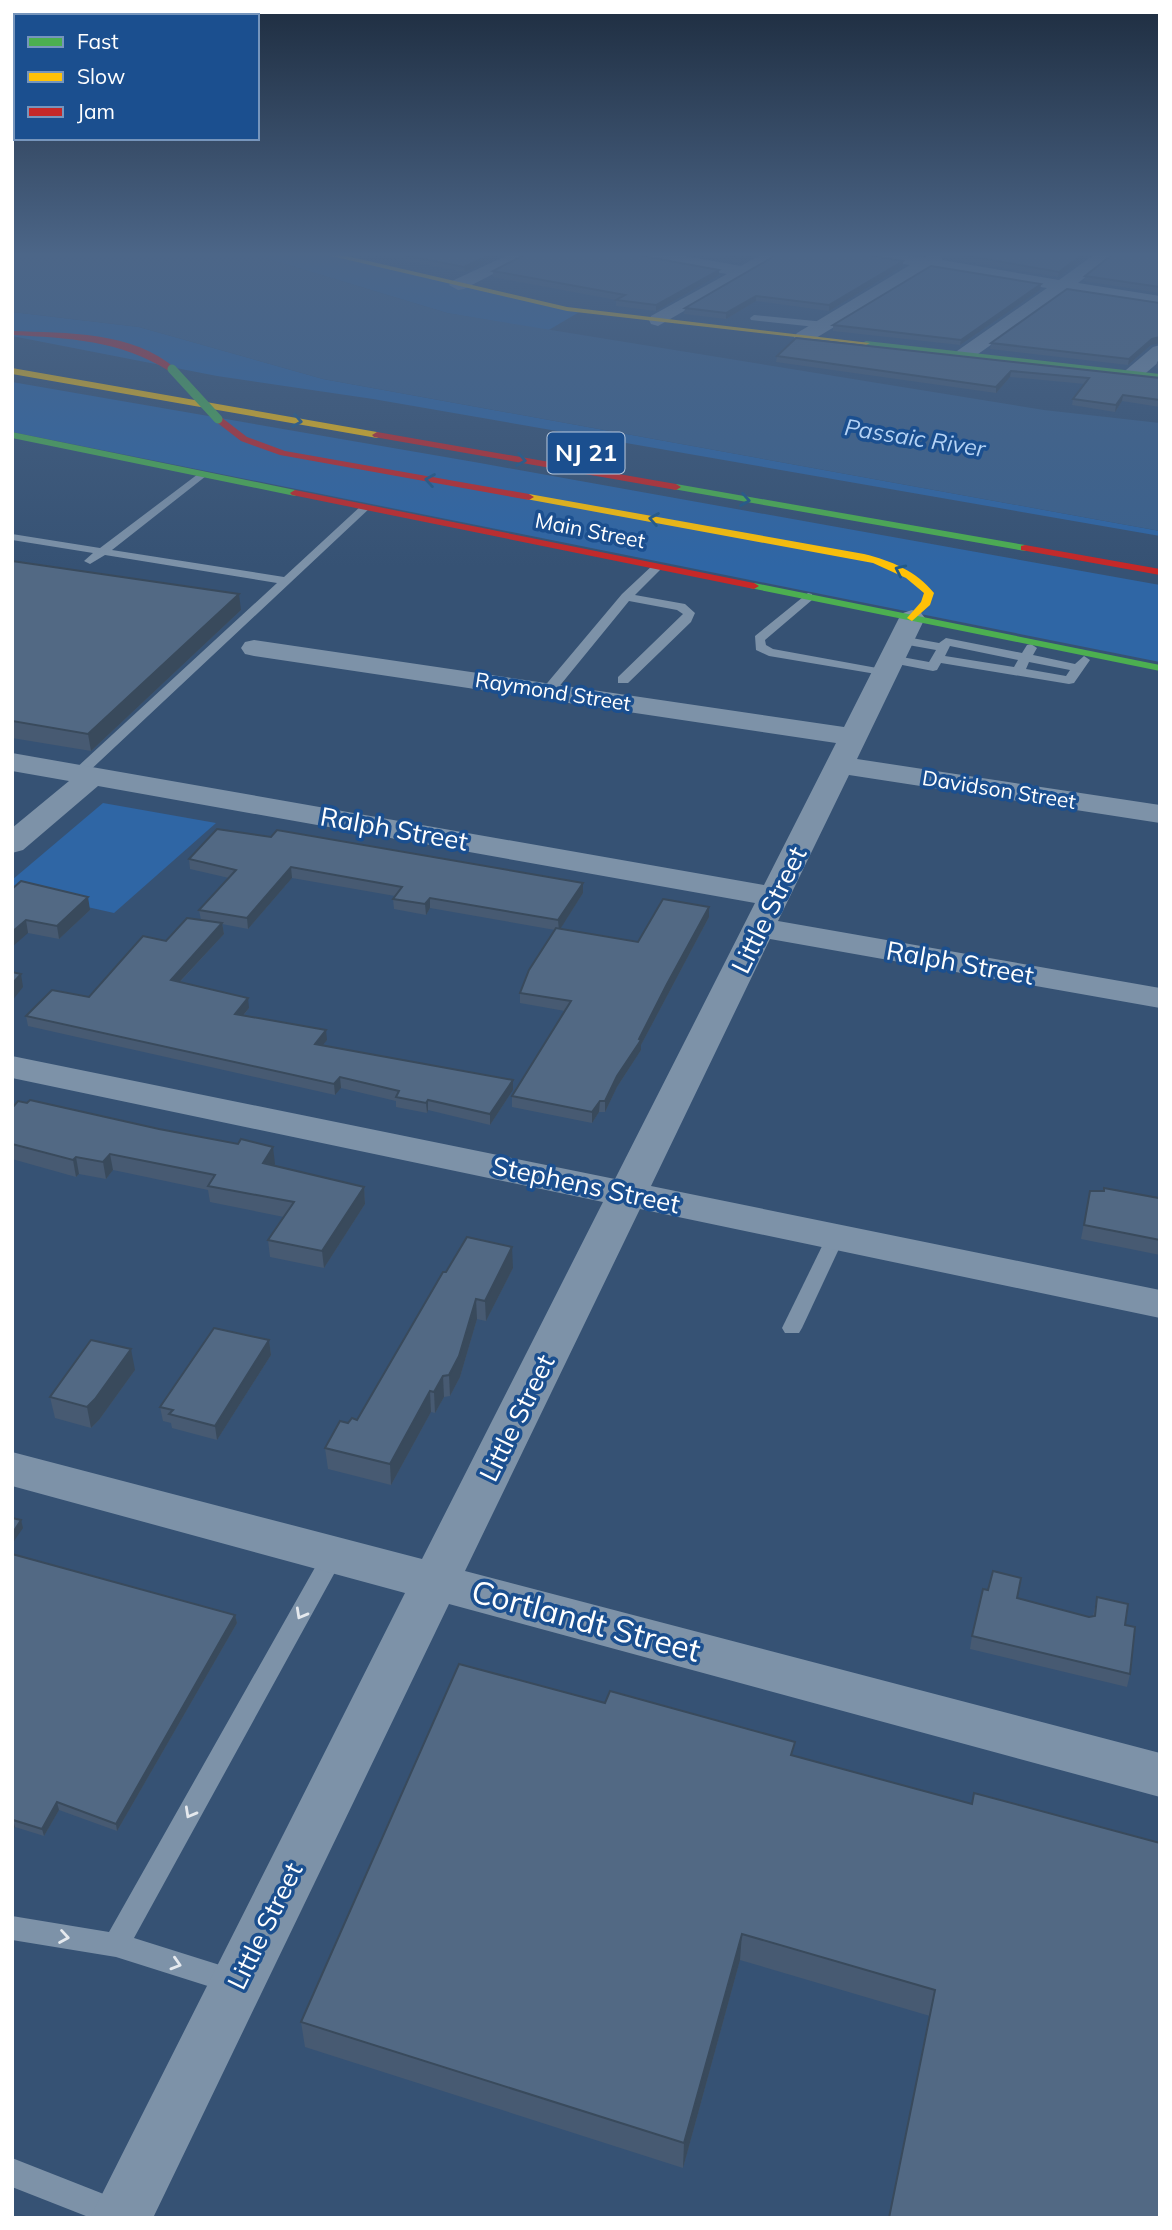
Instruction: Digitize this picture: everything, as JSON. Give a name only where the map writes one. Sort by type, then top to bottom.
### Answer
[{"type":"main road","points":[[30,358],[213,389]]},
{"type":"main road","points":[[157,358],[172,369],[218,419],[240,437],[295,456],[839,552],[887,564],[922,583],[929,593],[926,603],[897,648]]},
{"type":"main road","points":[[991,358],[1160,377]]},
{"type":"main road","name":"NJ 21","points":[[12,371],[1160,574]]},
{"type":"main road","name":"Main Street","points":[[12,436],[808,597],[897,648],[957,627],[1160,668]]},
{"type":"street","points":[[1133,374],[1152,358]]},
{"type":"street","name":"Raymond Street","points":[[254,648],[552,686],[845,751]]},
{"type":"street","name":"Little Street","points":[[124,2217],[236,1982],[897,648]]},
{"type":"street","name":"Davidson Street","points":[[845,751],[1160,814]]},
{"type":"street","name":"Ralph Street","points":[[12,762],[768,913],[1160,998]]},
{"type":"street","points":[[12,844],[85,775]]},
{"type":"street","name":"Stephens Street","points":[[12,1067],[1160,1304]]},
{"type":"street","name":"Cortlandt Street","points":[[12,1469],[1160,1776]]},
{"type":"lane","points":[[90,561],[202,474]]},
{"type":"lane","points":[[85,775],[366,507]]},
{"type":"lane","points":[[12,537],[286,581]]},
{"type":"lane","points":[[552,686],[626,597],[658,566]]},
{"type":"lane","points":[[623,680],[687,620],[689,613],[681,607],[626,597]]},
{"type":"lane","points":[[808,597],[759,639],[760,647],[769,652],[942,649],[1025,657],[1078,668]]},
{"type":"lane","points":[[897,648],[933,667],[957,627]]},
{"type":"lane","points":[[1018,671],[1034,642]]},
{"type":"lane","points":[[942,649],[1018,671],[1069,680],[1088,653]]},
{"type":"lane","points":[[792,1328],[836,1236]]},
{"type":"lane","points":[[116,1945],[334,1554]]},
{"type":"lane","points":[[12,1928],[116,1945],[236,1982]]},
{"type":"lane","points":[[12,2172],[124,2217]]},
{"type":"shaded area","points":[[125,358],[249,358],[323,379],[1160,531],[1160,536],[373,399],[217,376]]},
{"type":"shaded area","points":[[12,382],[1160,585],[1160,662],[12,432]]},
{"type":"shaded area","points":[[103,803],[216,823],[114,913],[12,890],[12,880]]},
{"type":"water","name":"Passaic River","points":[[249,358],[724,358],[1044,410],[1160,423],[1160,531],[323,379]]},
{"type":"building","points":[[792,358],[979,358],[1160,378],[1160,400],[1123,395],[1116,405],[1073,399],[1089,378],[1011,371],[996,387]]},
{"type":"building","points":[[12,561],[239,594],[88,734],[12,721]]},
{"type":"building","points":[[217,829],[271,837],[277,830],[583,883],[558,920],[430,898],[425,904],[393,899],[402,887],[291,867],[247,918],[199,910],[236,870],[189,859]]},
{"type":"building","points":[[21,881],[88,897],[57,926],[26,920],[12,932],[12,889]]},
{"type":"building","points":[[663,899],[709,907],[667,984],[639,1039],[641,1040],[617,1076],[605,1101],[600,1101],[592,1112],[512,1096],[571,1001],[520,993],[529,970],[556,928],[638,942]]},
{"type":"building","points":[[187,918],[222,923],[171,980],[248,998],[235,1014],[326,1030],[315,1044],[513,1080],[490,1114],[428,1100],[426,1103],[396,1097],[399,1091],[340,1077],[334,1084],[26,1016],[52,990],[89,997],[143,936],[166,941]]},
{"type":"building","points":[[12,972],[21,974],[12,984]]},
{"type":"building","points":[[30,1100],[159,1129],[238,1144],[241,1139],[273,1147],[263,1163],[364,1187],[322,1251],[268,1240],[294,1202],[208,1186],[215,1175],[110,1154],[103,1162],[76,1157],[73,1160],[12,1144],[12,1108],[18,1101],[27,1103]]},
{"type":"building","points":[[1104,1188],[1159,1198],[1160,1195],[1160,1240],[1084,1225],[1090,1191],[1104,1191]]},
{"type":"building","points":[[467,1237],[512,1247],[485,1301],[476,1299],[459,1356],[449,1375],[443,1376],[434,1392],[430,1391],[390,1464],[325,1448],[340,1421],[348,1423],[352,1418],[357,1420],[443,1272],[446,1272]]},
{"type":"building","points":[[214,1328],[269,1340],[215,1426],[169,1414],[173,1410],[160,1407]]},
{"type":"building","points":[[91,1340],[131,1349],[87,1407],[50,1397]]},
{"type":"building","points":[[12,1518],[21,1520],[12,1534]]},
{"type":"building","points":[[12,1554],[235,1615],[116,1824],[57,1802],[42,1829],[12,1821]]},
{"type":"building","points":[[993,1571],[1021,1578],[1017,1598],[1089,1617],[1095,1616],[1097,1597],[1128,1604],[1125,1625],[1135,1627],[1130,1674],[972,1636],[983,1589],[988,1590]]},
{"type":"building","points":[[459,1664],[605,1703],[610,1691],[795,1742],[791,1755],[972,1804],[974,1793],[1160,1843],[1160,2218],[889,2218],[935,1990],[742,1934],[684,2143],[301,2022]]},
{"type":"traffic: fast","points":[[996,358],[1160,377]]},
{"type":"traffic: fast","points":[[172,369],[218,419]]},
{"type":"traffic: fast","points":[[12,435],[295,493]]},
{"type":"traffic: fast","points":[[676,487],[1025,548]]},
{"type":"traffic: fast","points":[[754,586],[912,618]]},
{"type":"traffic: fast","points":[[912,618],[1160,668]]},
{"type":"traffic: slow","points":[[12,371],[377,435]]},
{"type":"traffic: slow","points":[[529,497],[839,552],[876,561],[910,576],[929,593],[926,603],[912,618]]},
{"type":"traffic: jam","points":[[154,358],[172,369]]},
{"type":"traffic: jam","points":[[218,419],[244,439],[283,453],[529,497]]},
{"type":"traffic: jam","points":[[377,435],[676,487]]},
{"type":"traffic: jam","points":[[295,493],[754,586]]},
{"type":"traffic: jam","points":[[1025,548],[1160,572]]}]
